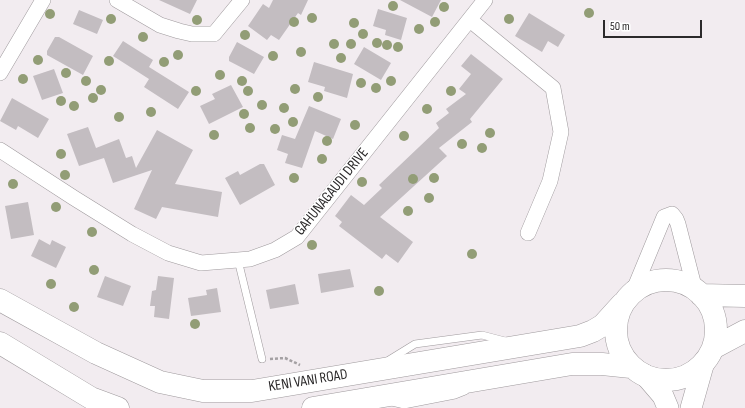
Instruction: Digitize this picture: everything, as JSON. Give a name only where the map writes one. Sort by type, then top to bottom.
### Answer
[{"type":"main road","points":[[668,408],[663,396],[621,353],[616,337],[616,320],[627,298],[644,285],[657,281],[670,280],[683,283],[698,292],[710,306],[715,320],[716,334],[691,408]]},
{"type":"main road","points":[[698,292],[745,296]]},
{"type":"main road","name":"KENI VANI ROAD","points":[[0,300],[96,354],[160,382],[203,391],[252,391],[580,336],[603,325],[627,298]]},
{"type":"main road","points":[[638,371],[660,380],[677,379],[692,373],[709,355],[745,331]]},
{"type":"main road","points":[[0,343],[91,398],[118,408]]},
{"type":"main road","name":"KENI VANI ROAD","points":[[313,408],[572,364],[602,364],[638,371]]},
{"type":"street","points":[[0,73],[43,0]]},
{"type":"street","points":[[117,0],[160,25],[192,34],[214,34],[242,0]]},
{"type":"street","name":"GAHUNAGAUDI DRIVE","points":[[0,150],[132,234],[168,253],[201,263],[250,259],[275,250],[296,237],[485,0]]},
{"type":"street","points":[[470,20],[553,88],[561,132],[550,181],[528,233]]},
{"type":"street","points":[[627,298],[664,217],[672,214],[678,224],[698,292]]},
{"type":"lane","points":[[238,260],[262,359]]},
{"type":"path","points":[[262,359],[285,358],[313,370],[320,379]]},
{"type":"building","points":[[159,0],[197,0],[190,14]]},
{"type":"building","points":[[273,0],[308,0],[301,15],[298,13],[279,40],[271,35],[267,40],[248,26],[263,4],[269,8]]},
{"type":"building","points":[[400,0],[441,0],[432,17]]},
{"type":"building","points":[[378,9],[407,18],[401,40],[385,35],[386,30],[373,26]]},
{"type":"building","points":[[79,10],[103,20],[97,34],[73,24]]},
{"type":"building","points":[[529,13],[565,35],[558,47],[548,41],[542,52],[515,36]]},
{"type":"building","points":[[55,37],[59,37],[93,56],[83,75],[47,55],[47,51]]},
{"type":"building","points":[[123,41],[153,60],[149,67],[189,92],[178,109],[144,87],[149,79],[113,56]]},
{"type":"building","points":[[237,42],[264,57],[254,74],[229,61],[229,57]]},
{"type":"building","points":[[364,47],[391,63],[381,80],[354,64]]},
{"type":"building","points":[[471,54],[503,79],[470,119],[472,122],[439,148],[447,156],[380,217],[413,242],[398,263],[386,254],[382,259],[339,226],[342,222],[335,216],[351,195],[364,205],[382,188],[379,185],[439,128],[436,123],[449,113],[446,109],[466,94],[459,89],[471,74],[461,66]]},
{"type":"building","points":[[314,62],[353,74],[347,98],[324,91],[325,87],[308,82]]},
{"type":"building","points":[[54,69],[63,93],[42,100],[33,76]]},
{"type":"building","points":[[231,85],[243,107],[209,124],[200,106],[215,99],[212,94]]},
{"type":"building","points":[[12,98],[49,119],[38,138],[18,126],[16,130],[0,121]]},
{"type":"building","points":[[309,106],[341,119],[333,139],[315,131],[302,168],[285,163],[288,154],[277,150],[282,135],[295,139]]},
{"type":"building","points":[[88,127],[96,148],[119,139],[126,158],[132,156],[136,168],[157,130],[193,150],[175,184],[222,192],[218,217],[162,207],[156,219],[134,209],[152,170],[113,183],[104,158],[79,166],[67,134]]},
{"type":"building","points":[[260,164],[264,164],[275,185],[240,205],[225,178],[238,171],[240,175]]},
{"type":"building","points":[[28,202],[34,235],[11,239],[5,206]]},
{"type":"building","points":[[39,239],[50,245],[52,240],[66,247],[56,268],[31,256]]},
{"type":"building","points":[[350,269],[354,287],[321,293],[318,274]]},
{"type":"building","points":[[105,276],[131,286],[123,306],[97,297]]},
{"type":"building","points":[[158,276],[174,278],[169,319],[154,317],[155,306],[150,306],[152,291],[156,290]]},
{"type":"building","points":[[295,284],[299,304],[270,309],[266,290]]},
{"type":"building","points":[[217,288],[221,312],[191,316],[188,298],[207,295],[206,290]]}]
